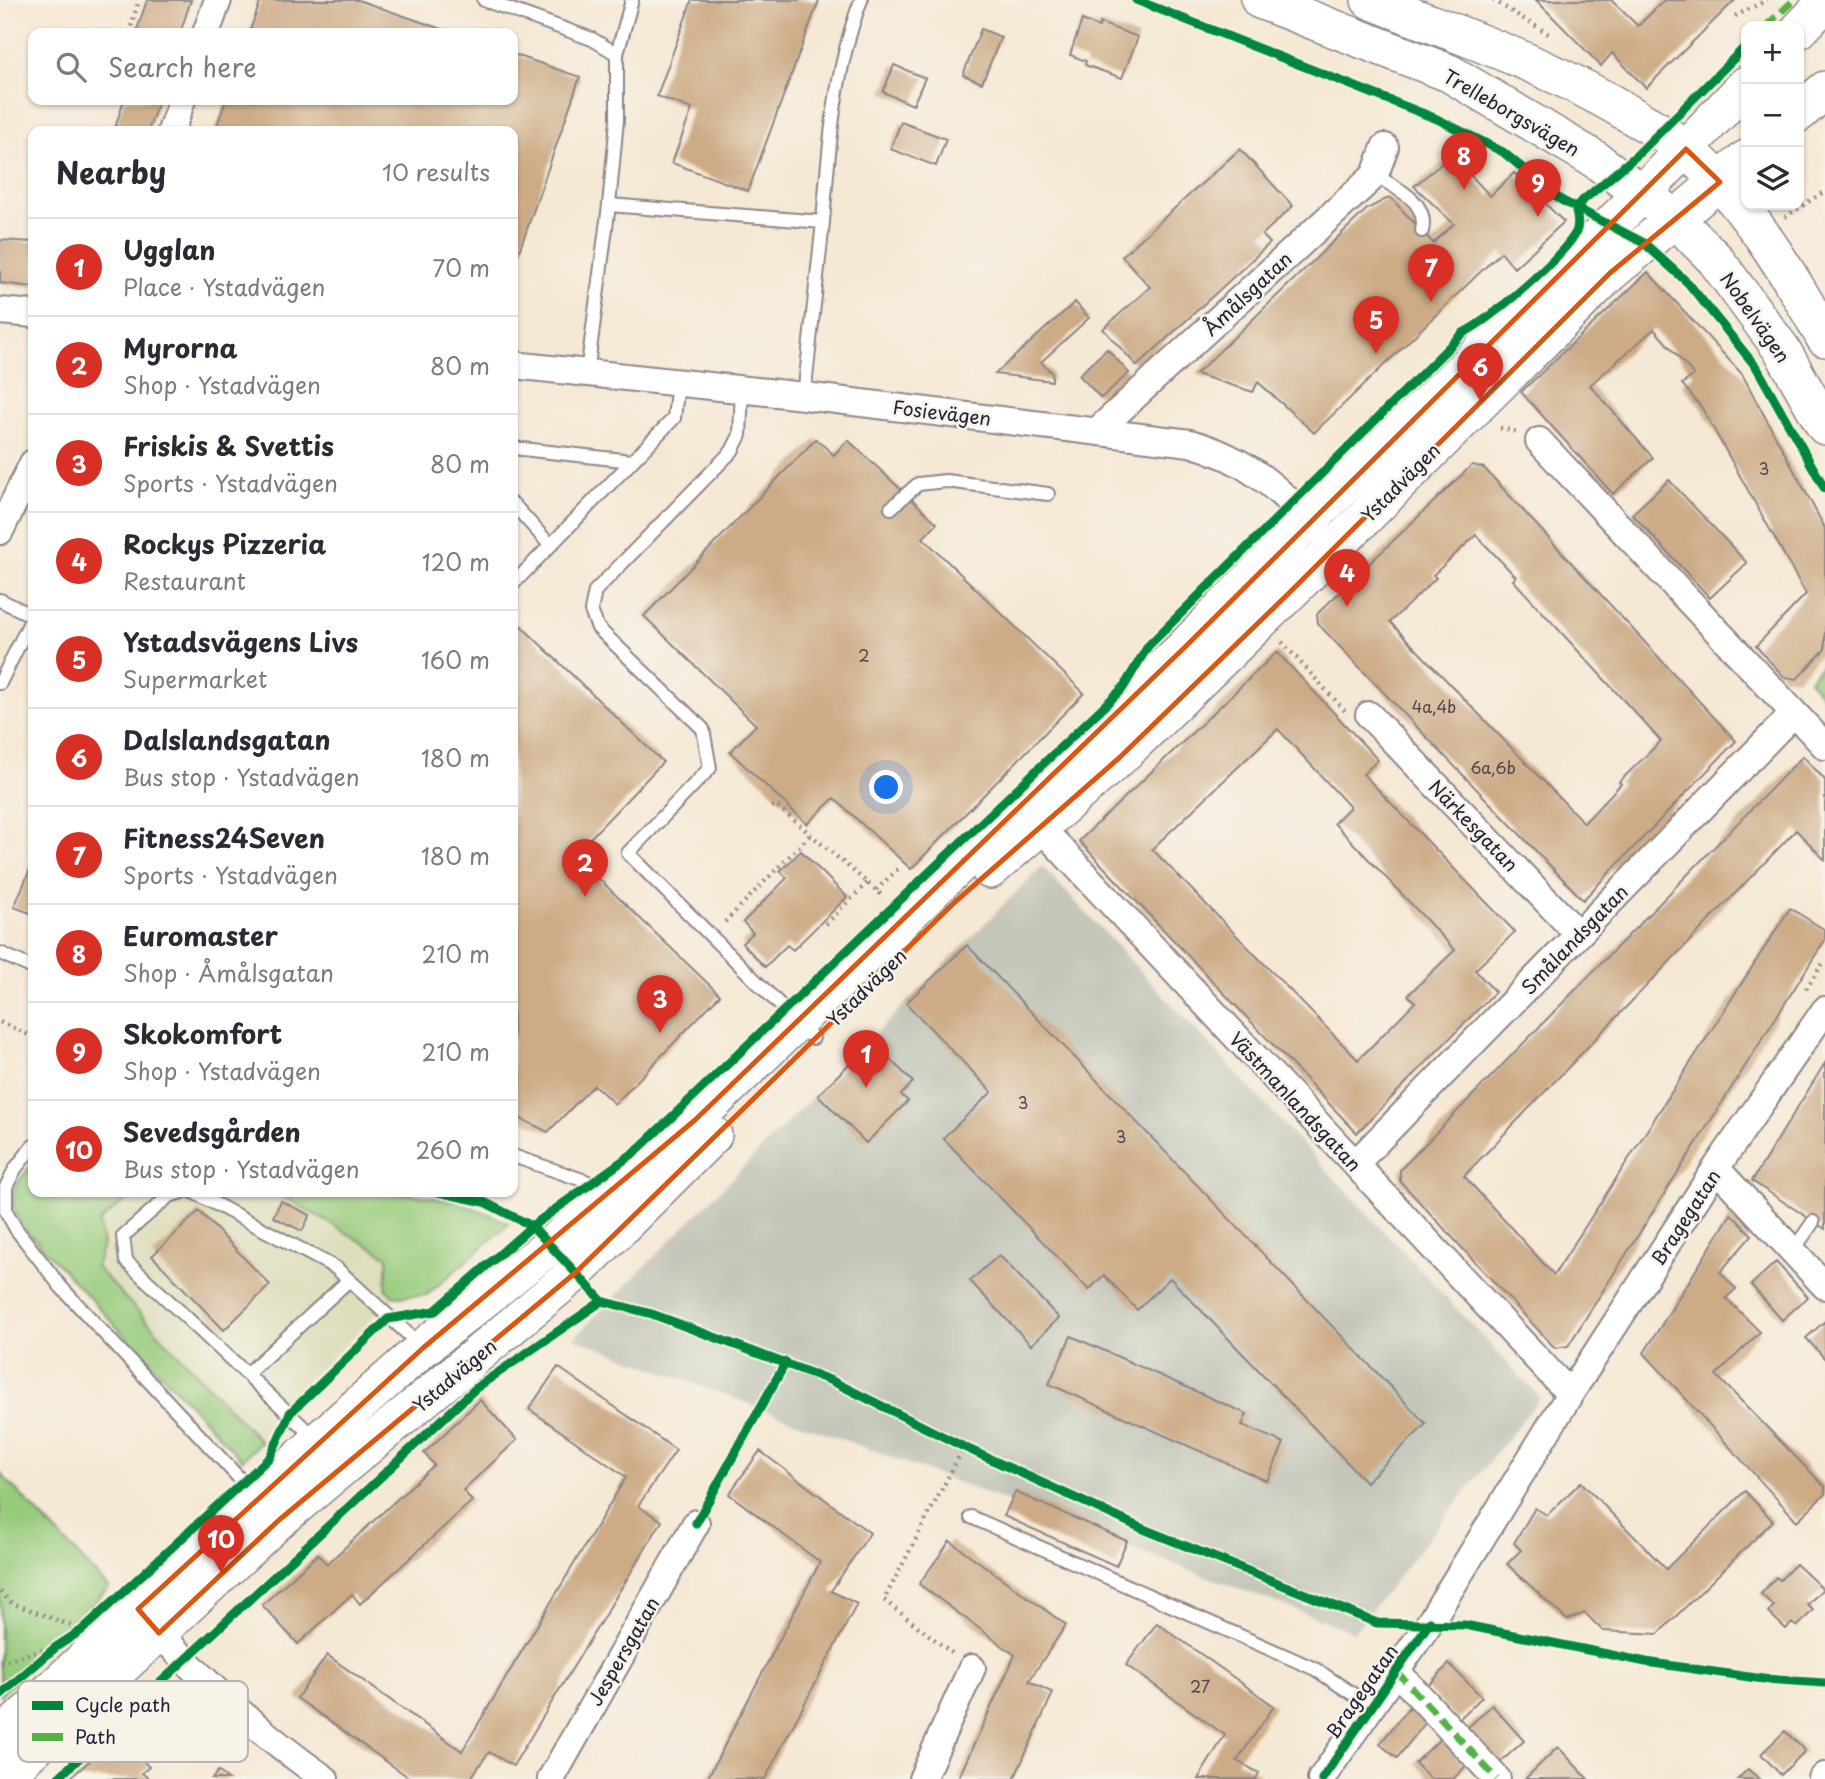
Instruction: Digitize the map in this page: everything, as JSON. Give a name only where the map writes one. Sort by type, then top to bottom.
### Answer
[{"type":"main road","name":"Trelleborgsvägen","points":[[1260,0],[1449,73],[1596,160],[1673,217]]},
{"type":"main road","points":[[1370,0],[1539,64],[1589,89],[1685,149],[1733,171],[1764,237],[1825,338]]},
{"type":"main road","points":[[1804,25],[1825,3]]},
{"type":"main road","name":"Ystadvägen","points":[[93,1681],[149,1621],[268,1508],[575,1273],[804,1030],[1030,817],[1309,520],[1641,195],[1741,90]]},
{"type":"main road","points":[[1804,109],[1825,90]]},
{"type":"main road","name":"Ystadvägen","points":[[1030,817],[1119,758],[1609,273],[1673,217],[1733,171]]},
{"type":"main road","name":"Nobelvägen","points":[[1673,217],[1715,259],[1767,330],[1825,426]]},
{"type":"main road","name":"Ystadvägen","points":[[268,1508],[318,1441],[423,1348],[609,1196],[695,1120],[804,1030]]},
{"type":"main road","name":"Ystadvägen","points":[[73,1681],[149,1621]]},
{"type":"main road","name":"Ystadvägen","points":[[0,1738],[18,1724]]},
{"type":"main road","name":"Ystadvägen","points":[[1,1779],[18,1761]]},
{"type":"street","points":[[208,28],[218,0]]},
{"type":"street","points":[[173,126],[180,105]]},
{"type":"street","name":"Åmålsgatan","points":[[1097,431],[1375,175],[1385,147]]},
{"type":"street","points":[[0,311],[28,314]]},
{"type":"street","name":"Fosievägen","points":[[518,366],[804,396],[1190,443],[1220,451],[1252,469],[1292,501],[1335,547]]},
{"type":"street","points":[[1539,441],[1825,746]]},
{"type":"street","points":[[0,531],[28,473]]},
{"type":"street","name":"Smålandsgatan","points":[[1355,1164],[1793,714]]},
{"type":"street","name":"Närkesgatan","points":[[1369,716],[1578,934]]},
{"type":"street","name":"Västmanlandsgatan","points":[[1030,817],[1570,1394]]},
{"type":"street","name":"Bragegatan","points":[[1321,1779],[1430,1622],[1570,1394],[1716,1168],[1825,1010]]},
{"type":"street","points":[[1716,1168],[1825,1286]]},
{"type":"street","name":"Jespersgatan","points":[[551,1779],[696,1523]]},
{"type":"street","points":[[149,1621],[209,1681]]},
{"type":"street","points":[[922,1779],[972,1668]]},
{"type":"street","points":[[1396,1671],[1497,1779]]},
{"type":"street","points":[[248,1718],[293,1756],[326,1779]]},
{"type":"lane","points":[[484,0],[592,38],[617,54]]},
{"type":"lane","points":[[587,373],[610,205],[617,120],[617,54],[632,0]]},
{"type":"lane","points":[[804,396],[833,107],[849,34],[861,0]]},
{"type":"lane","points":[[1375,175],[1411,197],[1422,210],[1422,231]]},
{"type":"lane","points":[[610,205],[823,222]]},
{"type":"lane","points":[[518,579],[674,418],[678,383]]},
{"type":"lane","points":[[742,389],[740,435],[732,451],[595,591],[591,611],[598,628],[703,729],[710,768],[628,853],[804,1030]]},
{"type":"lane","points":[[518,449],[632,461]]},
{"type":"lane","points":[[891,508],[918,484],[946,481],[1048,494]]},
{"type":"lane","points":[[518,510],[550,545]]},
{"type":"lane","points":[[0,600],[28,613]]},
{"type":"lane","points":[[0,683],[28,625]]},
{"type":"lane","points":[[0,953],[28,966]]},
{"type":"lane","points":[[28,1152],[6,1187],[6,1211],[16,1229],[61,1286],[268,1508]]},
{"type":"lane","points":[[518,1158],[594,1184],[609,1196]]},
{"type":"lane","points":[[168,1197],[123,1236],[126,1261],[318,1441]]},
{"type":"lane","points":[[202,1197],[336,1268],[423,1348]]},
{"type":"lane","points":[[1793,1251],[1813,1222]]},
{"type":"lane","points":[[248,1373],[349,1280]]},
{"type":"lane","points":[[971,1517],[1315,1669],[1371,1706]]},
{"type":"path","points":[[131,28],[139,0]]},
{"type":"path","points":[[1735,16],[1767,0]]},
{"type":"path","points":[[1780,219],[1825,191]]},
{"type":"path","points":[[1277,636],[1351,718],[1369,716]]},
{"type":"path","points":[[772,807],[776,805],[812,833],[886,898]]},
{"type":"path","points":[[711,936],[812,833]]},
{"type":"path","points":[[876,890],[900,867]]},
{"type":"path","points":[[826,925],[868,882]]},
{"type":"path","points":[[1803,994],[1825,960]]},
{"type":"path","points":[[0,1022],[28,1035]]},
{"type":"path","points":[[964,1447],[884,1600],[972,1668]]},
{"type":"path","points":[[0,1592],[12,1603],[78,1632]]},
{"type":"path","points":[[0,1662],[56,1647]]},
{"type":"path","points":[[37,1663],[56,1647]]},
{"type":"highlighted area","points":[[1686,149],[1720,182],[1610,273],[1119,758],[955,902],[575,1273],[279,1520],[159,1633],[138,1609],[423,1348],[695,1120],[1186,646]]},
{"type":"shaded area","points":[[1042,866],[1540,1398],[1354,1632],[574,1338]]},
{"type":"shaded area","points":[[28,1171],[28,1197],[435,1197],[484,1211],[509,1224],[427,1295],[395,1297],[271,1414],[261,1442],[242,1460],[21,1225],[13,1192]]},
{"type":"green space","points":[[1825,661],[1825,699],[1809,680]]},
{"type":"green space","points":[[28,1170],[28,1197],[130,1197],[99,1222],[103,1245],[96,1267],[261,1442],[242,1460],[21,1225],[12,1199],[20,1179]]},
{"type":"green space","points":[[285,1197],[429,1197],[481,1211],[509,1224],[427,1295],[395,1297],[386,1289],[388,1257]]},
{"type":"green space","points":[[0,1473],[109,1588],[0,1696]]},
{"type":"building","points":[[147,0],[191,0],[182,28],[138,28]]},
{"type":"building","points":[[261,0],[358,0],[439,28],[251,28]]},
{"type":"building","points":[[692,0],[819,0],[748,191],[672,163],[692,109],[657,96]]},
{"type":"building","points":[[1536,0],[1611,0],[1638,26],[1664,0],[1735,0],[1646,88],[1612,53],[1601,66]]},
{"type":"building","points":[[1082,20],[1099,27],[1100,23],[1138,37],[1122,78],[1085,65],[1086,61],[1070,55]]},
{"type":"building","points":[[981,29],[1001,37],[982,83],[963,75]]},
{"type":"building","points":[[518,56],[580,77],[518,255],[518,126],[217,126],[224,105],[518,105]]},
{"type":"building","points":[[894,65],[925,78],[913,105],[883,92]]},
{"type":"building","points":[[122,105],[157,105],[150,126],[116,126]]},
{"type":"building","points":[[901,122],[946,139],[936,166],[890,149]]},
{"type":"building","points":[[1240,149],[1293,206],[1262,235],[1270,243],[1137,366],[1103,329],[1150,287],[1122,256]]},
{"type":"building","points":[[1452,155],[1490,196],[1514,173],[1564,222],[1514,268],[1501,252],[1314,433],[1258,382],[1253,392],[1196,374],[1367,209],[1390,197],[1433,243],[1454,224],[1414,186]]},
{"type":"building","points":[[0,240],[28,242],[28,286],[0,283]]},
{"type":"building","points":[[1648,272],[1742,374],[1825,528],[1825,649],[1797,679],[1784,677],[1756,646],[1806,594],[1702,408],[1682,384],[1694,375],[1654,329],[1590,385],[1653,458],[1613,494],[1521,392]]},
{"type":"building","points":[[1075,302],[1089,318],[1041,362],[1052,373],[1052,381],[995,374]]},
{"type":"building","points":[[1107,349],[1129,373],[1101,398],[1079,375]]},
{"type":"building","points":[[816,439],[834,455],[848,440],[937,523],[923,538],[1084,693],[911,869],[834,798],[807,824],[730,752],[756,725],[644,616]]},
{"type":"building","points":[[1472,465],[1484,468],[1736,741],[1583,900],[1318,624],[1317,614]],"holes":[[[1476,535],[1516,577],[1513,580],[1661,741],[1619,782],[1621,784],[1584,823],[1390,622],[1436,578],[1433,575]]]},
{"type":"building","points":[[1669,480],[1747,563],[1710,598],[1632,514]]},
{"type":"building","points":[[518,623],[663,762],[574,855],[720,995],[615,1104],[594,1085],[548,1132],[518,1117]]},
{"type":"building","points":[[1277,652],[1378,760],[1363,774],[1515,932],[1475,970],[1495,992],[1357,1133],[1079,841]],"holes":[[[1278,729],[1350,807],[1334,823],[1455,950],[1408,995],[1415,1002],[1358,1060],[1152,849]]]},
{"type":"building","points":[[1803,756],[1825,780],[1825,860],[1796,830],[1464,1176],[1554,1275],[1790,908],[1825,930],[1825,940],[1568,1346],[1555,1348],[1400,1181],[1400,1170]]},
{"type":"building","points":[[801,851],[847,897],[793,950],[787,945],[765,967],[742,943],[753,933],[743,922],[787,878],[780,871]]},
{"type":"building","points":[[28,875],[28,912],[14,907]]},
{"type":"building","points":[[967,945],[1426,1424],[1366,1482],[1170,1278],[1137,1310],[1104,1275],[1089,1290],[943,1138],[992,1092],[906,1003]]},
{"type":"building","points":[[872,1041],[913,1082],[901,1095],[908,1101],[866,1143],[818,1095]]},
{"type":"building","points":[[1825,1063],[1825,1229],[1752,1181]]},
{"type":"building","points":[[281,1201],[310,1215],[302,1231],[273,1217]]},
{"type":"building","points":[[199,1211],[270,1285],[224,1330],[152,1256]]},
{"type":"building","points":[[1731,1214],[1752,1235],[1720,1272],[1736,1289],[1726,1298],[1760,1332],[1716,1375],[1825,1487],[1825,1494],[1797,1521],[1644,1353]]},
{"type":"building","points":[[999,1255],[1059,1318],[1031,1345],[970,1281]]},
{"type":"building","points":[[1776,1262],[1808,1297],[1782,1320],[1751,1285]]},
{"type":"building","points":[[1825,1321],[1825,1359],[1806,1338]]},
{"type":"building","points":[[1071,1336],[1247,1414],[1242,1425],[1284,1443],[1267,1481],[1049,1384]]},
{"type":"building","points":[[558,1367],[676,1450],[638,1506],[662,1521],[513,1766],[489,1752],[470,1779],[411,1779],[297,1698],[327,1655],[462,1751],[626,1477],[529,1409]]},
{"type":"building","points":[[480,1400],[517,1440],[463,1490],[472,1501],[360,1604],[352,1594],[298,1644],[262,1605],[318,1554],[327,1564],[434,1465],[424,1453]]},
{"type":"building","points":[[760,1451],[870,1533],[831,1591],[857,1604],[765,1779],[707,1779],[820,1562],[729,1494]]},
{"type":"building","points":[[1581,1482],[1666,1569],[1745,1491],[1773,1521],[1658,1634],[1603,1631],[1585,1613],[1567,1620],[1507,1564],[1521,1550],[1514,1543],[1535,1508],[1547,1515]]},
{"type":"building","points":[[1015,1492],[1127,1541],[1116,1566],[1004,1516]]},
{"type":"building","points":[[950,1541],[1066,1625],[1029,1681],[1053,1693],[1014,1779],[958,1779],[1015,1655],[919,1584]]},
{"type":"building","points":[[1796,1564],[1823,1589],[1807,1605],[1813,1610],[1797,1627],[1792,1623],[1786,1629],[1768,1612],[1774,1606],[1761,1594],[1776,1577],[1780,1580]]},
{"type":"building","points":[[1157,1623],[1274,1706],[1237,1761],[1259,1773],[1256,1779],[1198,1779],[1225,1735],[1126,1665]]},
{"type":"building","points":[[1449,1664],[1482,1697],[1458,1720],[1426,1688]]},
{"type":"building","points":[[1492,1705],[1524,1741],[1497,1765],[1465,1730]]},
{"type":"building","points":[[1409,1707],[1427,1721],[1397,1758],[1380,1744]]},
{"type":"building","points":[[1785,1731],[1805,1751],[1781,1775],[1761,1754]]},
{"type":"building","points":[[1440,1739],[1466,1766],[1453,1779],[1431,1779],[1415,1763]]},
{"type":"building","points":[[1558,1747],[1588,1779],[1525,1779]]},
{"type":"building","points":[[88,1762],[144,1762],[149,1767],[142,1773],[149,1779],[69,1779]]},
{"type":"building","points":[[1748,1769],[1759,1779],[1738,1779]]},
{"type":"building","points":[[218,1771],[228,1779],[212,1779]]},
{"type":"marked path","points":[[1771,21],[1794,0]]},
{"type":"marked path","points":[[1396,1671],[1497,1779]]},
{"type":"cycle path","points":[[1136,0],[1437,119],[1503,152],[1561,200],[1644,243],[1688,283],[1757,368],[1825,489]]},
{"type":"cycle path","points":[[1575,207],[1637,155],[1741,51]]},
{"type":"cycle path","points":[[0,1695],[56,1647],[82,1630],[270,1457],[290,1413],[388,1319],[435,1311],[532,1226],[635,1152],[1123,688],[1148,646],[1463,333],[1506,303],[1554,259],[1577,231],[1575,207]]},
{"type":"cycle path","points":[[461,1197],[484,1202],[532,1226],[602,1301],[652,1314],[832,1381],[964,1447],[1141,1528],[1377,1623],[1465,1625],[1646,1662],[1763,1679],[1825,1683]]},
{"type":"cycle path","points":[[162,1681],[476,1388],[602,1301]]},
{"type":"cycle path","points":[[696,1523],[786,1362]]},
{"type":"cycle path","points":[[1322,1779],[1430,1622]]},
{"type":"cycle path","points":[[57,1779],[75,1762]]},
{"type":"place","name":"Euromaster","points":[[1464,190]]},
{"type":"place","name":"Skokomfort","points":[[1538,217]]},
{"type":"place","name":"Fitness24Seven","points":[[1431,302]]},
{"type":"place","name":"Ystadsvägens Livs","points":[[1376,354]]},
{"type":"place","name":"Dalslandsgatan","points":[[1480,401]]},
{"type":"place","name":"Rockys Pizzeria","points":[[1347,607]]},
{"type":"place","name":"Myrorna","points":[[585,897]]},
{"type":"place","name":"Friskis & Svettis","points":[[660,1033]]},
{"type":"place","name":"Ugglan","points":[[866,1088]]},
{"type":"place","name":"Sevedsgården","points":[[221,1573]]}]
